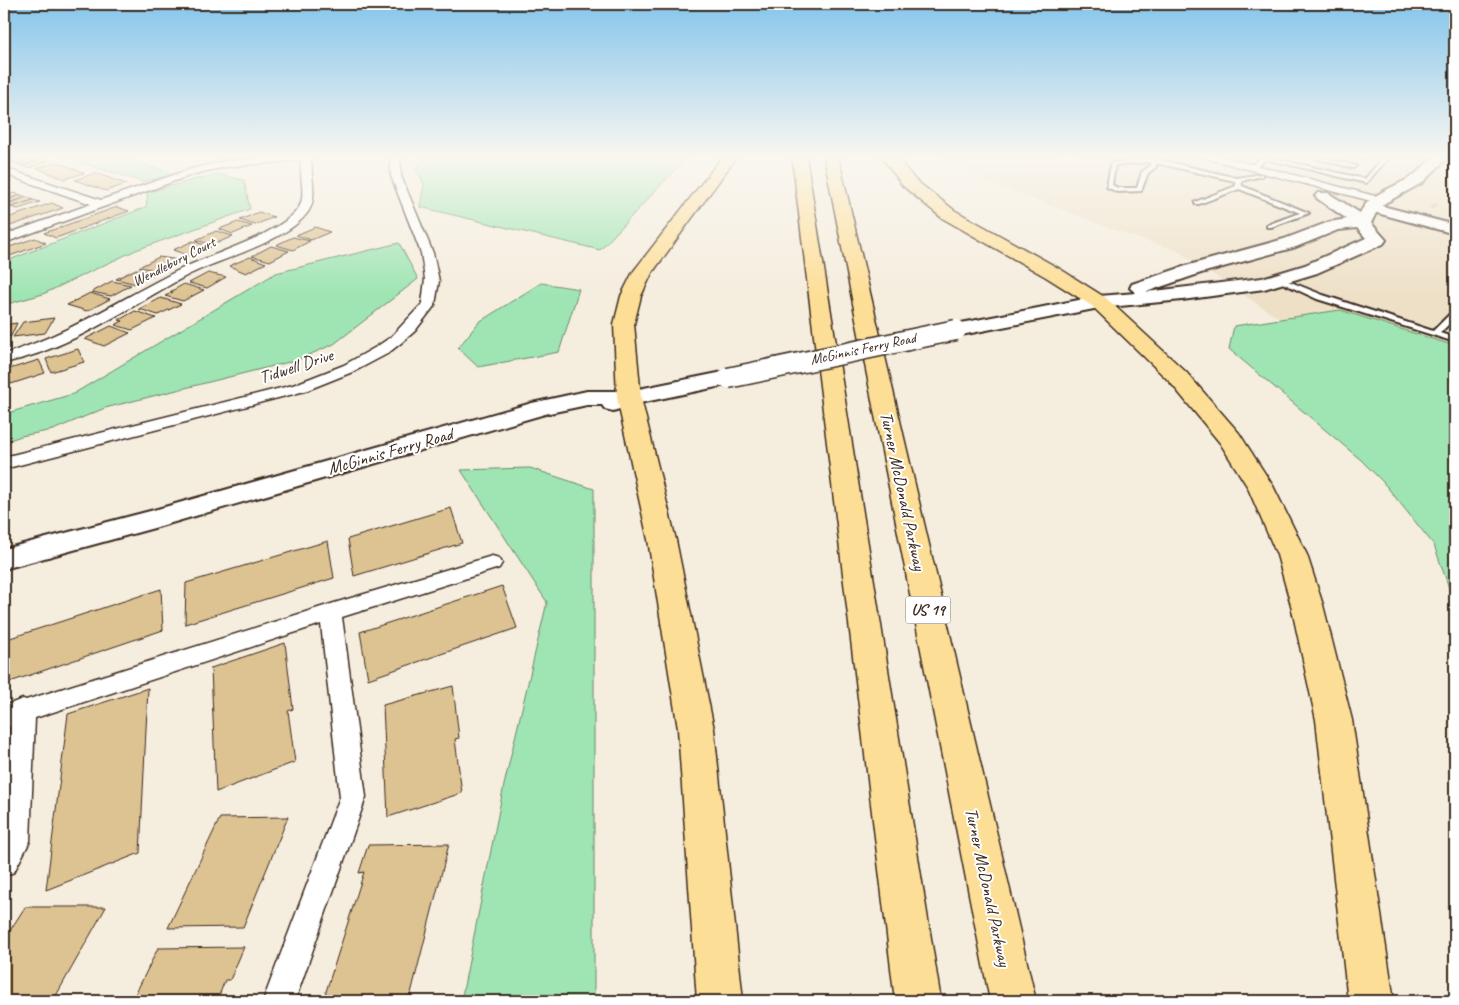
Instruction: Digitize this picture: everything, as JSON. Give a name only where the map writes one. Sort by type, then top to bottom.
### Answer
[{"type":"highway","points":[[694,203],[643,272],[631,296],[624,324],[628,398],[662,540],[696,729],[720,1001]]},
{"type":"highway","points":[[806,203],[918,1001]]},
{"type":"highway","name":"Turner McDonald Parkway","points":[[841,203],[1014,1001]]},
{"type":"highway","points":[[934,203],[948,214],[1053,273],[1099,302],[1178,377],[1230,439],[1260,486],[1292,555],[1308,605],[1334,720],[1371,1001]]},
{"type":"main road","points":[[1336,203],[1342,206],[1371,210]]},
{"type":"main road","name":"McGinnis Ferry Road","points":[[1099,302],[1195,270],[1290,243],[1371,210],[1382,203]]},
{"type":"main road","name":"McGinnis Ferry Road","points":[[4,559],[154,519],[408,460],[591,413],[628,398],[1099,302],[1182,294],[1264,283],[1339,258],[1377,240],[1371,210]]},
{"type":"street","points":[[4,239],[104,203]]},
{"type":"street","name":"Wendlebury Court","points":[[4,359],[81,330],[184,272],[276,232],[303,212],[307,203]]},
{"type":"street","name":"Tidwell Drive","points":[[4,463],[299,388],[330,377],[362,362],[393,342],[416,321],[430,302],[432,277],[428,256],[406,203]]},
{"type":"street","points":[[1350,203],[1371,210],[1455,230]]},
{"type":"street","points":[[1371,210],[1455,219]]},
{"type":"street","points":[[4,862],[16,841],[14,713],[492,563]]},
{"type":"street","points":[[278,1001],[353,796],[331,612]]},
{"type":"lane","points":[[1270,226],[1306,213],[1282,203]]},
{"type":"lane","points":[[1278,279],[1320,297],[1455,340]]},
{"type":"lane","points":[[1434,334],[1455,314]]},
{"type":"shaded area","points":[[1044,203],[1455,203],[1455,413],[1271,313],[1176,250],[1131,236]]},
{"type":"green space","points":[[147,203],[249,203],[250,209],[136,250],[43,294],[4,305],[4,262],[146,207]]},
{"type":"green space","points":[[421,203],[644,203],[600,250],[420,207]]},
{"type":"green space","points":[[399,243],[418,279],[334,344],[297,360],[105,408],[53,430],[21,436],[4,442],[4,414],[73,394],[276,273]]},
{"type":"green space","points":[[541,283],[579,289],[559,352],[478,367],[458,348],[479,322]]},
{"type":"green space","points":[[1340,310],[1455,346],[1455,605],[1434,545],[1383,482],[1361,460],[1229,349],[1234,326]]},
{"type":"green space","points":[[530,468],[594,489],[594,1001],[461,1001],[504,785],[547,602],[461,470]]},
{"type":"building","points":[[11,203],[24,203],[11,207],[5,205]]},
{"type":"building","points":[[24,203],[37,203],[18,209],[11,207]]},
{"type":"building","points":[[52,203],[63,208],[4,228],[4,219]]},
{"type":"building","points":[[117,207],[129,211],[56,238],[44,233]]},
{"type":"building","points":[[259,212],[274,217],[255,225],[240,220]]},
{"type":"building","points":[[238,222],[252,226],[233,234],[219,229]]},
{"type":"building","points":[[315,227],[330,232],[311,240],[296,235]]},
{"type":"building","points":[[216,231],[233,236],[213,245],[196,240]]},
{"type":"building","points":[[293,237],[310,241],[293,250],[276,245]]},
{"type":"building","points":[[35,238],[46,243],[4,258],[4,249]]},
{"type":"building","points":[[193,241],[211,247],[190,256],[173,250]]},
{"type":"building","points":[[271,246],[289,251],[270,261],[252,256]]},
{"type":"building","points":[[159,257],[179,260],[160,271],[139,267]]},
{"type":"building","points":[[250,257],[266,263],[246,273],[229,266]]},
{"type":"building","points":[[136,269],[156,273],[136,284],[116,279]]},
{"type":"building","points":[[208,273],[226,277],[207,288],[189,283]]},
{"type":"building","points":[[112,281],[131,285],[111,296],[92,292]]},
{"type":"building","points":[[184,284],[204,290],[183,301],[165,296],[173,292],[170,292]]},
{"type":"building","points":[[90,293],[110,299],[87,311],[67,305]]},
{"type":"building","points":[[161,298],[181,304],[158,315],[139,309]]},
{"type":"building","points":[[135,311],[156,318],[132,330],[115,325],[123,321],[119,320]]},
{"type":"building","points":[[54,318],[45,333],[13,337],[23,322]]},
{"type":"building","points":[[17,323],[11,336],[4,338],[4,325]]},
{"type":"building","points":[[111,326],[130,333],[104,346],[85,339]]},
{"type":"building","points":[[78,349],[84,362],[51,372],[46,359]]},
{"type":"building","points":[[39,360],[45,373],[11,384],[6,370]]},
{"type":"building","points":[[451,508],[462,543],[354,576],[348,539]]},
{"type":"building","points":[[328,541],[334,578],[185,624],[186,583]]},
{"type":"building","points":[[502,586],[517,628],[368,679],[360,632]]},
{"type":"building","points":[[161,589],[163,630],[4,684],[4,640]]},
{"type":"building","points":[[285,643],[293,709],[288,711],[295,762],[216,792],[211,668]]},
{"type":"building","points":[[453,686],[459,738],[455,739],[462,793],[388,817],[383,705]]},
{"type":"building","points":[[148,688],[140,853],[46,890],[68,714]]},
{"type":"building","points":[[288,817],[243,927],[168,928],[220,818]]},
{"type":"building","points":[[449,844],[409,1001],[323,1001],[364,872],[359,873],[368,845]]},
{"type":"building","points":[[25,907],[106,907],[53,1001],[4,1001],[4,940]]},
{"type":"building","points":[[244,947],[230,980],[225,980],[217,1001],[132,1001],[158,948]]}]
